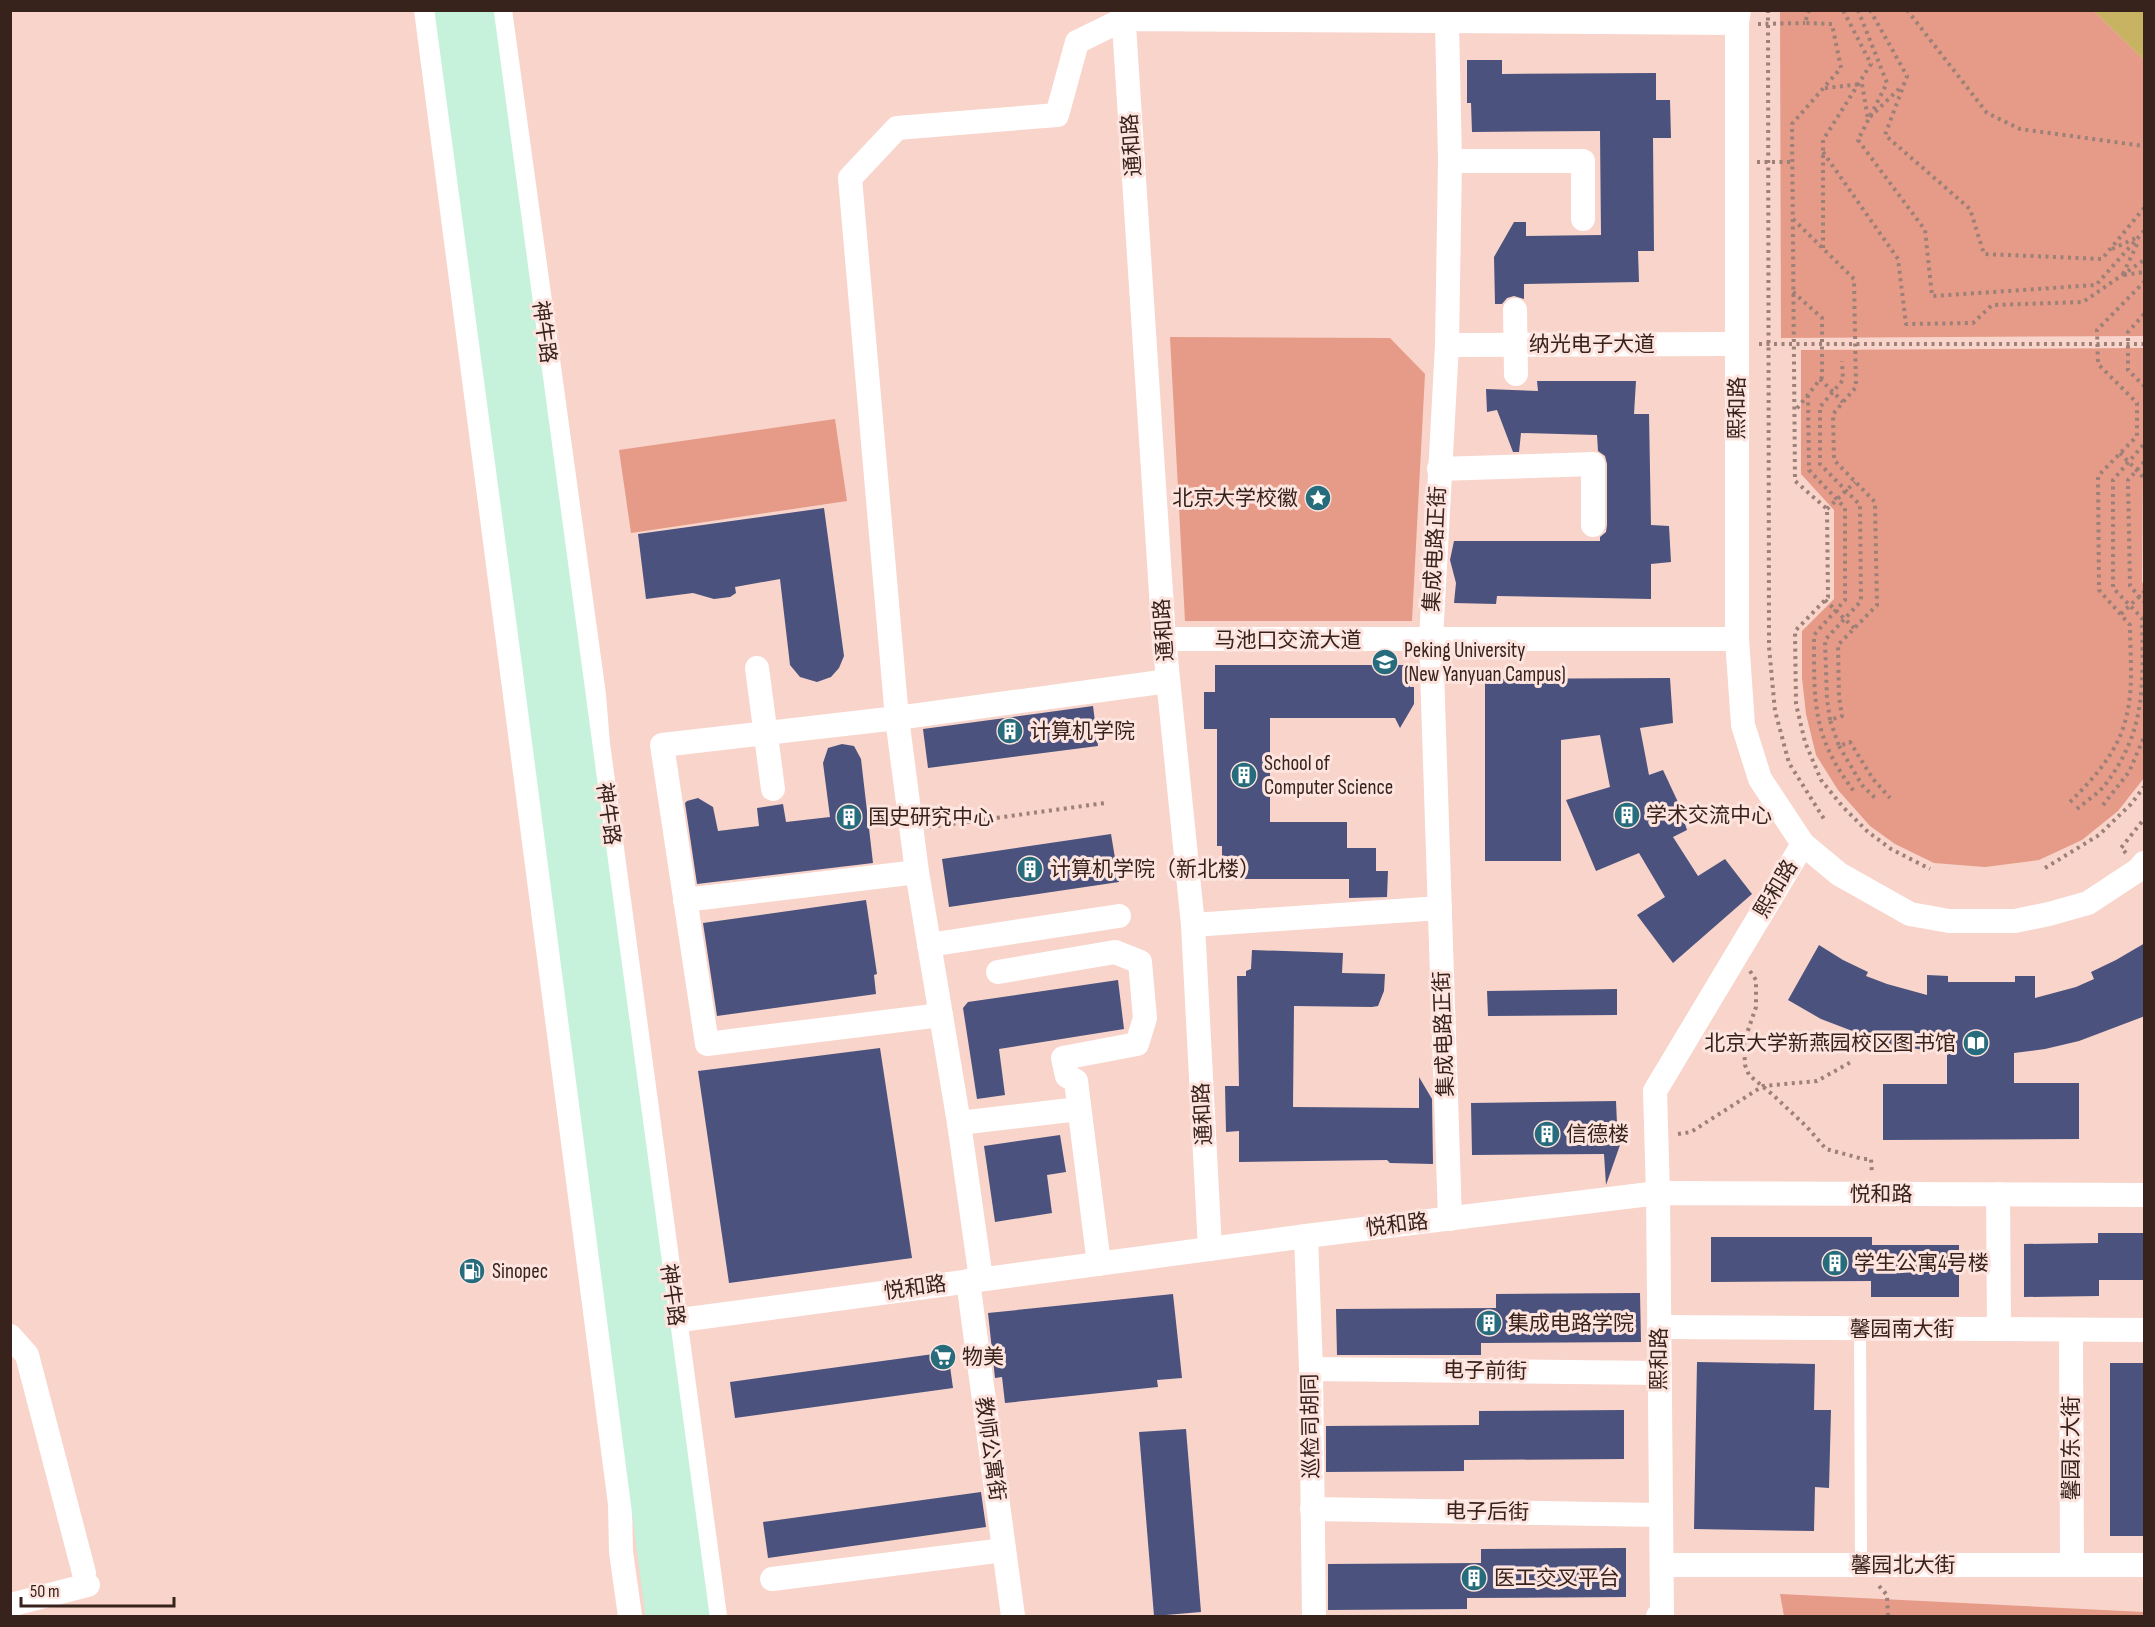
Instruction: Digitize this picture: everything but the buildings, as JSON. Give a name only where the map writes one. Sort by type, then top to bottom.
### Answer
[{"type":"main road","points":[[451,10],[662,1617]]},
{"type":"main road","name":"神牛路","points":[[477,10],[664,1322],[693,1617]]},
{"type":"street","points":[[426,10],[620,1504],[621,1552],[630,1617]]},
{"type":"street","name":"神牛路","points":[[500,10],[594,695],[664,1322],[715,1617]]},
{"type":"street","points":[[1124,15],[1397,16],[1447,22],[1738,17]]},
{"type":"street","name":"通和路","points":[[1124,15],[1164,639],[1194,925],[1210,1249]]},
{"type":"street","name":"教师公寓街","points":[[1013,1617],[974,1280],[959,1123],[917,872],[897,718],[850,178],[897,128],[1057,115],[1077,42],[1124,15]]},
{"type":"street","name":"熙和路","points":[[1660,1615],[1662,1565],[1655,1091],[1803,844],[1760,779],[1743,725],[1737,639],[1738,17]]},
{"type":"street","name":"集成电路正街","points":[[1447,22],[1450,161],[1447,345],[1431,640],[1450,1219]]},
{"type":"street","points":[[1450,161],[1583,161],[1583,219]]},
{"type":"street","points":[[1515,310],[1515,374]]},
{"type":"street","name":"纳光电子大道","points":[[1447,345],[1737,344]]},
{"type":"street","points":[[1439,469],[1593,464],[1593,525]]},
{"type":"street","name":"马池口交流大道","points":[[1164,639],[1737,639]]},
{"type":"street","points":[[757,668],[773,789]]},
{"type":"street","points":[[941,1015],[707,1044],[662,745],[897,718],[1168,681]]},
{"type":"street","points":[[1803,844],[1839,874],[1910,914],[1949,921],[2015,921],[2059,911],[2088,903],[2142,870]]},
{"type":"street","points":[[684,900],[917,872]]},
{"type":"street","points":[[1194,925],[1440,908]]},
{"type":"street","points":[[930,945],[1119,916]]},
{"type":"street","points":[[999,972],[1115,952],[1140,962],[1145,1018],[1137,1044],[1063,1058],[1067,1076],[1076,1081],[1100,1264]]},
{"type":"street","points":[[959,1123],[1079,1109]]},
{"type":"street","name":"悦和路","points":[[664,1322],[1306,1236],[1658,1193],[2145,1195]]},
{"type":"street","points":[[1998,1194],[1999,1329]]},
{"type":"street","name":"巡检司胡同","points":[[1306,1236],[1311,1369],[1314,1617]]},
{"type":"street","name":"馨园南大街","points":[[1659,1328],[2145,1330]]},
{"type":"street","name":"馨园东大街","points":[[2071,1330],[2072,1565]]},
{"type":"street","points":[[10,1336],[27,1355],[86,1579],[10,1605]]},
{"type":"street","name":"电子前街","points":[[1311,1369],[1659,1373]]},
{"type":"street","name":"电子后街","points":[[1312,1509],[1661,1515]]},
{"type":"street","points":[[772,1579],[1004,1550]]},
{"type":"street","name":"馨园北大街","points":[[1662,1565],[2145,1565]]},
{"type":"lane","points":[[1860,1328],[1861,1565]]},
{"type":"path","points":[[1768,10],[1769,647],[1775,711],[1789,763],[1824,819]]},
{"type":"path","points":[[1805,23],[1809,10]]},
{"type":"path","points":[[1823,249],[1823,140],[1871,64],[1843,10]]},
{"type":"path","points":[[1858,10],[1887,82],[1858,140],[1925,231],[1932,296],[2096,285],[2143,233]]},
{"type":"path","points":[[1870,10],[1907,76],[1885,135],[1970,209],[1984,254],[2102,259],[2145,208]]},
{"type":"path","points":[[1907,10],[1987,113],[2020,129],[2145,146]]},
{"type":"path","points":[[1768,24],[1832,24],[1841,68],[1792,124],[1795,481],[1827,510]]},
{"type":"path","points":[[1824,88],[1862,84],[1868,120]]},
{"type":"path","points":[[1868,120],[1904,84]]},
{"type":"path","points":[[1823,152],[1899,259],[1906,324],[1973,323],[1992,305],[2083,302],[2145,260]]},
{"type":"path","points":[[1768,162],[1792,162]]},
{"type":"path","points":[[1792,218],[1854,279],[1856,387],[1833,414],[1834,460],[1875,502],[1877,605],[1838,645],[1839,697],[1842,716],[1830,720]]},
{"type":"path","points":[[2109,250],[2143,233]]},
{"type":"path","points":[[2122,275],[2143,233]]},
{"type":"path","points":[[2122,275],[2145,272]]},
{"type":"path","points":[[2070,802],[2093,779],[2112,753],[2126,718],[2130,688],[2130,625],[2099,590],[2098,476],[2137,436],[2137,403],[2098,364],[2097,330],[2145,282]]},
{"type":"path","points":[[1793,292],[1822,318],[1822,377],[1794,412]]},
{"type":"path","points":[[2145,314],[2128,332],[2128,370],[2145,386]]},
{"type":"path","points":[[1737,344],[2145,344]]},
{"type":"path","points":[[1842,361],[1843,380],[1820,407],[1820,464],[1860,505],[1861,601],[1825,640],[1827,699],[1830,720],[1839,746],[1862,785],[1877,800]]},
{"type":"path","points":[[1820,380],[1843,402]]},
{"type":"path","points":[[1808,395],[1809,470],[1845,508],[1845,600],[1814,635],[1814,700],[1827,750],[1856,794]]},
{"type":"path","points":[[2077,809],[2104,786],[2123,758],[2138,722],[2143,692],[2142,618],[2113,588],[2113,480],[2145,444]]},
{"type":"path","points":[[2120,453],[2145,478]]},
{"type":"path","points":[[2145,462],[2128,480],[2130,586],[2145,602]]},
{"type":"path","points":[[1855,482],[1827,510],[1828,597],[1795,631],[1796,704],[1805,742],[1821,780],[1842,807],[1868,832],[1891,849],[1930,868]]},
{"type":"path","points":[[2121,614],[2145,592]]},
{"type":"path","points":[[1825,600],[1854,628]]},
{"type":"path","points":[[2103,805],[2129,772],[2145,737]]},
{"type":"path","points":[[1839,746],[1850,742],[1873,779],[1890,798]]},
{"type":"path","points":[[2045,868],[2099,835],[2145,787]]},
{"type":"path","points":[[911,829],[1105,803]]},
{"type":"path","points":[[1738,953],[1756,980],[1756,1007],[1744,1042],[1745,1065],[1749,1075],[1807,1126],[1826,1149],[1871,1159],[1873,1194]]},
{"type":"path","points":[[1656,1137],[1691,1132],[1763,1086],[1817,1081],[1851,1062]]},
{"type":"path","points":[[1861,1565],[1887,1595],[1888,1617]]},
{"type":"shaded area","points":[[1780,11],[2094,11],[2144,60],[2144,336],[1781,338]]},
{"type":"shaded area","points":[[2094,11],[2144,11],[2144,60]]},
{"type":"shaded area","points":[[1170,337],[1390,338],[1425,374],[1412,621],[1185,621]]},
{"type":"shaded area","points":[[2144,348],[2142,582],[2144,585],[2144,778],[2118,811],[2082,840],[2039,860],[1985,867],[1934,863],[1895,844],[1870,826],[1838,790],[1816,755],[1806,714],[1802,678],[1802,631],[1834,599],[1834,510],[1801,474],[1801,350]]},
{"type":"shaded area","points":[[835,419],[847,501],[631,533],[619,450]]},
{"type":"shaded area","points":[[1780,1594],[2144,1612],[2144,1616],[1784,1616]]},
{"type":"place","name":"北京大学校徽","points":[[1318,498]]},
{"type":"place","name":"Peking University (New Yanyuan Campus)","points":[[1385,662]]},
{"type":"place","name":"计算机学院","points":[[1010,731]]},
{"type":"place","name":"School of Computer Science","points":[[1244,775]]},
{"type":"place","name":"学术交流中心","points":[[1627,815]]},
{"type":"place","name":"国史研究中心","points":[[849,817]]},
{"type":"place","name":"计算机学院（新北楼）","points":[[1030,869]]},
{"type":"place","name":"北京大学新燕园校区图书馆","points":[[1976,1043]]},
{"type":"place","name":"信德楼","points":[[1547,1134]]},
{"type":"place","name":"学生公寓4号楼","points":[[1835,1263]]},
{"type":"place","name":"Sinopec","points":[[472,1271]]},
{"type":"place","name":"集成电路学院","points":[[1489,1323]]},
{"type":"place","name":"物美","points":[[943,1357]]},
{"type":"place","name":"医工交叉平台","points":[[1474,1578]]}]
